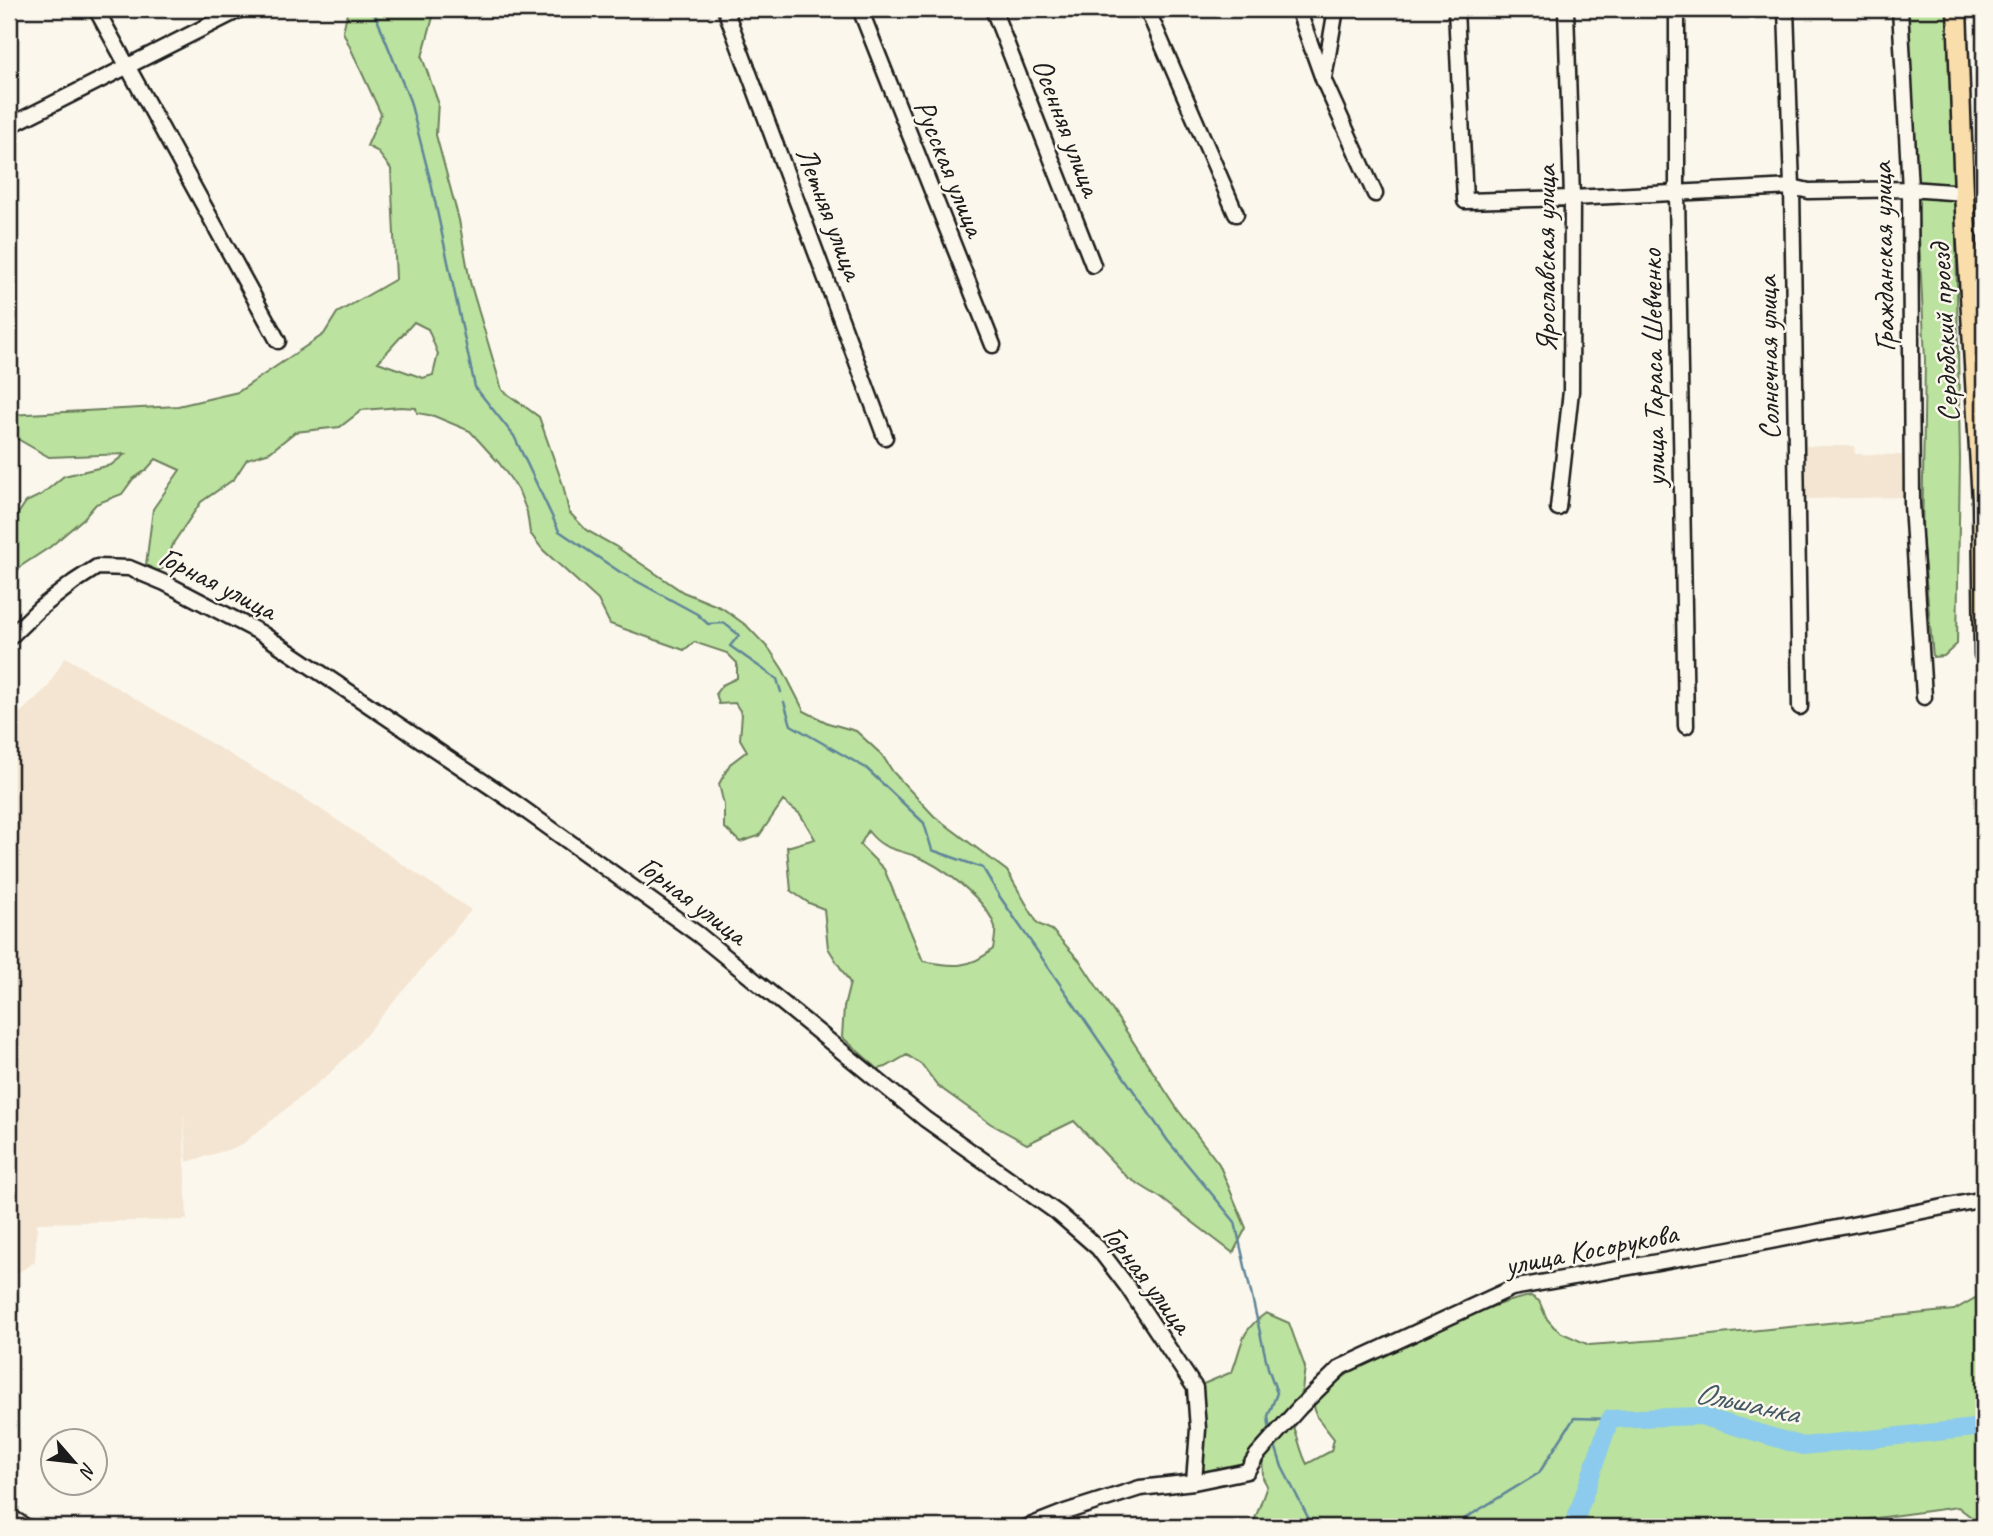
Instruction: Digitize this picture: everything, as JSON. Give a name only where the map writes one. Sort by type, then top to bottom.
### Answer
[{"type":"main road","name":"Сердобский проезд","points":[[1957,9],[1964,193],[1982,501],[1984,654]]},
{"type":"street","points":[[96,9],[278,341]]},
{"type":"street","points":[[9,126],[241,9]]},
{"type":"street","name":"Летняя улица","points":[[725,9],[885,437]]},
{"type":"street","name":"Русская улица","points":[[860,9],[993,345]]},
{"type":"street","name":"Осенняя улица","points":[[993,9],[1093,265]]},
{"type":"street","points":[[1147,9],[1236,214]]},
{"type":"street","points":[[1298,9],[1324,79],[1375,194]]},
{"type":"street","points":[[1324,79],[1336,9]]},
{"type":"street","points":[[1456,9],[1465,201],[1792,187],[1809,191],[1910,189],[1964,193]]},
{"type":"street","name":"Ярославская улица","points":[[1558,508],[1571,391],[1572,198],[1566,9]]},
{"type":"street","name":"улица Тараса Шевченко","points":[[1677,9],[1677,194],[1686,726]]},
{"type":"street","name":"Солнечная улица","points":[[1786,9],[1792,187],[1800,707]]},
{"type":"street","name":"Гражданская улица","points":[[1900,9],[1910,189],[1912,504],[1924,698]]},
{"type":"street","name":"Горная улица","points":[[9,638],[39,610],[97,567],[129,568],[165,583],[261,633],[515,803],[699,934],[925,1119],[1059,1214],[1098,1248],[1127,1286],[1195,1388],[1198,1429],[1194,1482]]},
{"type":"street","name":"улица Косорукова","points":[[1027,1527],[1065,1512],[1140,1489],[1247,1471],[1257,1455],[1300,1407],[1341,1367],[1512,1288],[1984,1199]]},
{"type":"street","points":[[9,1516],[26,1527]]},
{"type":"shaded area","points":[[1806,446],[1854,446],[1855,454],[1903,455],[1905,497],[1806,499]]},
{"type":"shaded area","points":[[65,657],[307,800],[471,910],[354,1049],[329,1074],[240,1146],[187,1162],[183,1109],[187,1220],[37,1223],[35,1262],[9,1278],[9,723],[47,688]]},
{"type":"green space","points":[[348,9],[429,9],[433,17],[422,57],[438,102],[436,135],[459,220],[470,282],[502,390],[539,417],[563,485],[569,512],[586,530],[615,546],[683,592],[722,608],[747,626],[770,650],[804,711],[828,723],[856,731],[882,755],[893,772],[934,816],[1007,871],[1038,924],[1052,930],[1080,961],[1178,1110],[1219,1164],[1246,1228],[1233,1253],[1161,1198],[1127,1177],[1074,1121],[1027,1144],[991,1124],[938,1086],[922,1065],[907,1055],[878,1069],[842,1037],[844,1007],[850,983],[828,948],[824,909],[791,891],[787,847],[815,839],[800,814],[783,801],[759,836],[740,842],[724,827],[724,805],[719,784],[730,764],[747,751],[740,739],[742,714],[735,703],[719,704],[716,693],[722,685],[737,678],[737,663],[727,653],[694,642],[684,650],[610,624],[598,600],[543,550],[530,533],[527,512],[518,489],[470,431],[434,416],[417,413],[416,408],[401,407],[362,410],[340,427],[295,432],[270,452],[247,459],[234,479],[201,502],[174,542],[164,568],[157,571],[146,565],[153,509],[180,470],[156,459],[133,479],[122,494],[96,504],[50,547],[21,566],[9,582],[9,527],[26,502],[41,495],[64,476],[111,465],[125,454],[49,457],[9,434],[9,415],[178,406],[238,392],[324,334],[337,313],[396,279],[391,169],[377,151],[367,146],[381,114],[343,32]],"holes":[[[414,322],[428,329],[438,354],[433,375],[423,378],[378,362]],[[868,831],[884,845],[937,867],[973,895],[983,905],[995,927],[993,949],[985,956],[960,965],[923,961],[884,869],[860,845]]]},
{"type":"green space","points":[[1908,9],[1950,9],[1953,68],[1960,459],[1957,644],[1944,656],[1933,657],[1922,537],[1925,360]]},
{"type":"green space","points":[[1984,1293],[1984,1527],[1958,1507],[1826,1527],[1638,1527],[1631,1523],[1591,1527],[1252,1527],[1267,1486],[1263,1478],[1262,1455],[1293,1426],[1307,1464],[1331,1451],[1334,1439],[1317,1417],[1313,1403],[1327,1390],[1356,1368],[1388,1352],[1507,1302],[1531,1296],[1539,1301],[1554,1327],[1589,1345],[1954,1310]]},
{"type":"green space","points":[[1266,1313],[1289,1323],[1305,1367],[1302,1390],[1296,1404],[1248,1458],[1234,1469],[1205,1471],[1200,1467],[1206,1427],[1201,1385],[1232,1372],[1246,1333]]},
{"type":"waterway","points":[[373,9],[410,101],[431,183],[475,387],[514,436],[559,531],[620,572],[697,614],[708,624],[724,623],[739,635],[730,646],[777,679],[781,692]]},
{"type":"waterway","points":[[784,702],[791,725],[866,768],[924,823],[932,850],[983,868],[1000,897],[1168,1141],[1235,1222],[1268,1368],[1277,1393],[1268,1416],[1270,1432]]},
{"type":"waterway","name":"Ольшанка","points":[[1573,1527],[1610,1419],[1701,1416],[1803,1446],[1984,1427]]},
{"type":"waterway","points":[[1451,1527],[1539,1473],[1574,1418],[1610,1419]]},
{"type":"waterway","points":[[1275,1445],[1282,1467],[1313,1527]]}]
